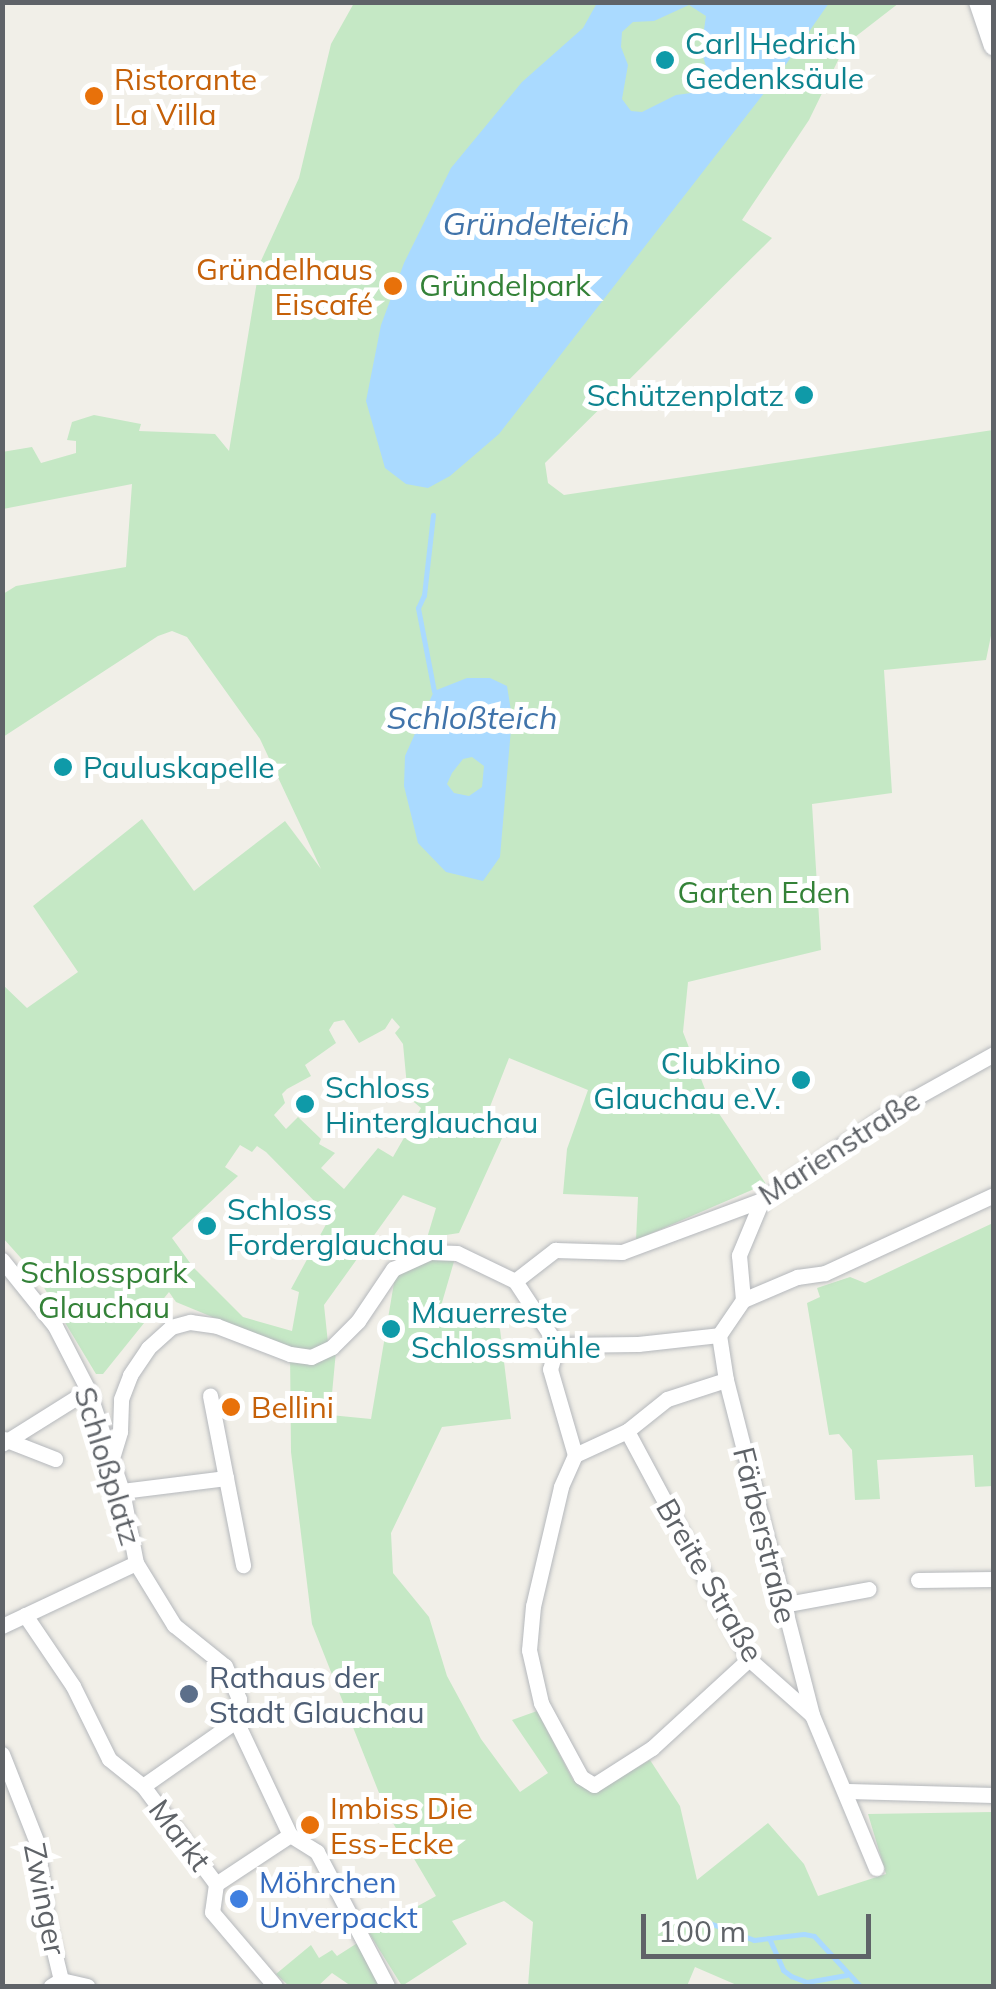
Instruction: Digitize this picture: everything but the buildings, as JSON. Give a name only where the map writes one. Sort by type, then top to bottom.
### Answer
[{"type":"street","points":[[979,2],[994,46]]},
{"type":"street","name":"Marienstraße","points":[[515,1281],[555,1250],[622,1252],[762,1200],[895,1109],[994,1054]]},
{"type":"street","points":[[557,1345],[638,1344],[719,1335],[742,1300],[797,1277],[825,1273],[994,1195]]},
{"type":"street","points":[[742,1300],[739,1254],[762,1200]]},
{"type":"street","points":[[112,1458],[120,1431],[120,1399],[130,1375],[148,1348],[171,1327],[190,1322],[217,1326],[290,1354],[311,1356],[332,1347],[358,1322],[394,1269],[430,1252],[458,1253],[515,1281],[557,1345],[550,1369],[575,1455],[553,1521],[533,1606],[529,1650],[541,1703],[580,1777],[594,1785],[652,1748],[749,1659]]},
{"type":"street","name":"Schloßplatz","points":[[2,1260],[55,1326],[88,1390],[122,1491],[136,1564],[166,1614],[192,1643],[225,1666],[239,1699],[236,1721]]},
{"type":"street","name":"Färberstraße","points":[[719,1335],[726,1380],[812,1715],[876,1868]]},
{"type":"street","points":[[575,1455],[627,1431],[667,1399],[726,1380]]},
{"type":"street","points":[[5,1440],[88,1390]]},
{"type":"street","points":[[210,1396],[243,1565]]},
{"type":"street","name":"Breite Straße","points":[[627,1431],[749,1659],[812,1715]]},
{"type":"street","points":[[5,1440],[56,1459]]},
{"type":"street","points":[[122,1491],[226,1478]]},
{"type":"street","points":[[2,1626],[136,1564]]},
{"type":"street","points":[[918,1580],[994,1578]]},
{"type":"street","points":[[782,1605],[869,1589]]},
{"type":"street","points":[[25,1615],[73,1686],[110,1759],[143,1786]]},
{"type":"street","points":[[236,1721],[290,1834],[317,1852],[387,1986]]},
{"type":"street","name":"Markt","points":[[216,1884],[143,1786],[236,1721]]},
{"type":"street","name":"Zwinger","points":[[2,1754],[37,1843],[54,1984]]},
{"type":"street","points":[[847,1791],[994,1794]]},
{"type":"street","points":[[275,1986],[212,1912],[216,1884],[290,1834]]},
{"type":"street","points":[[54,1984],[87,1986]]},
{"type":"green space","points":[[354,3],[899,3],[846,44],[809,120],[742,220],[772,238],[545,463],[548,483],[564,495],[993,430],[994,621],[986,660],[884,670],[892,793],[812,804],[821,950],[688,982],[683,1032],[708,1097],[766,1184],[636,1240],[638,1197],[563,1194],[567,1149],[588,1090],[509,1058],[482,1127],[503,1136],[459,1233],[427,1238],[436,1208],[403,1195],[324,1305],[328,1343],[336,1351],[330,1415],[371,1419],[396,1271],[433,1257],[455,1258],[441,1306],[488,1316],[500,1329],[511,1419],[442,1427],[391,1533],[393,1573],[429,1617],[447,1676],[481,1739],[520,1792],[548,1773],[512,1720],[537,1711],[573,1780],[594,1792],[650,1760],[680,1806],[697,1880],[768,1823],[804,1864],[818,1896],[886,1874],[868,1814],[993,1812],[993,1986],[739,1986],[695,1967],[687,1986],[528,1986],[533,1922],[504,1901],[452,1921],[467,1944],[402,1986],[369,1933],[436,1896],[387,1813],[312,1624],[291,1452],[290,1349],[176,1302],[169,1292],[103,1374],[96,1374],[37,1276],[3,1238],[2,984],[27,1008],[78,972],[33,906],[142,819],[194,891],[285,821],[321,869],[260,739],[187,637],[172,631],[158,636],[3,737],[3,594],[16,586],[126,567],[132,484],[3,509],[2,452],[32,447],[41,463],[76,453],[76,441],[67,440],[72,422],[94,415],[141,424],[139,431],[215,434],[229,451],[260,263],[299,178],[331,44]],"holes":[[[392,1018],[400,1027],[395,1033],[403,1044],[408,1097],[421,1108],[393,1157],[378,1148],[344,1189],[321,1168],[335,1153],[319,1144],[321,1139],[298,1117],[286,1129],[274,1115],[285,1103],[282,1094],[311,1076],[305,1065],[336,1043],[329,1030],[334,1022],[344,1020],[359,1043],[385,1029]],[[240,1145],[252,1152],[257,1146],[266,1152],[330,1217],[291,1289],[299,1292],[292,1331],[243,1317],[193,1267],[172,1238],[238,1176],[225,1167]]]},
{"type":"green space","points":[[993,1223],[993,1486],[975,1487],[973,1455],[877,1460],[880,1499],[855,1500],[852,1450],[839,1434],[829,1435],[807,1303],[820,1297],[817,1288],[850,1277],[865,1283]]},
{"type":"green space","points":[[359,1942],[383,1986],[351,1986],[332,1973],[318,1986],[289,1986],[276,1974],[311,1945],[319,1958],[332,1950],[337,1956]]},
{"type":"water","name":"Gründelteich","points":[[597,3],[829,3],[782,70],[499,434],[450,476],[428,488],[406,484],[385,468],[366,401],[381,325],[404,263],[451,168],[522,82],[583,28]],"holes":[[[689,5],[706,16],[701,50],[709,76],[707,85],[699,92],[676,95],[642,112],[631,111],[622,99],[628,65],[621,47],[622,32],[633,22],[654,21]]]},
{"type":"water","name":"Schloßteich","points":[[467,678],[490,678],[507,686],[512,717],[500,857],[483,881],[446,872],[418,843],[404,786],[405,756],[434,691]],"holes":[[[472,757],[484,766],[482,787],[469,796],[454,793],[447,784],[463,759]]]},
{"type":"waterway","points":[[433,515],[424,595],[418,608],[434,691]]},
{"type":"waterway","points":[[707,1922],[754,1940],[814,1936],[860,1986]]},
{"type":"waterway","points":[[769,1938],[783,1970],[791,1976],[807,1982],[846,1975]]},
{"type":"place","name":"Carl Hedrich Gedenksäule","points":[[665,60]]},
{"type":"place","name":"Ristorante La Villa","points":[[94,96]]},
{"type":"place","name":"Gründelhaus Eiscafé","points":[[393,286]]},
{"type":"place","name":"Schützenplatz","points":[[804,395]]},
{"type":"place","name":"Pauluskapelle","points":[[63,767]]},
{"type":"place","name":"Clubkino Glauchau e.V.","points":[[801,1080]]},
{"type":"place","name":"Schloss Hinterglauchau","points":[[305,1104]]},
{"type":"place","name":"Schloss Forderglauchau","points":[[207,1226]]},
{"type":"place","name":"Mauerreste Schlossmühle","points":[[391,1329]]},
{"type":"place","name":"Bellini","points":[[231,1407]]},
{"type":"place","name":"Rathaus der Stadt Glauchau","points":[[189,1694]]},
{"type":"place","name":"Imbiss Die Ess-Ecke","points":[[310,1825]]},
{"type":"place","name":"Möhrchen Unverpackt","points":[[239,1899]]},
{"type":"park label","name":"Gründelpark","points":[[505,285]]},
{"type":"park label","name":"Garten Eden","points":[[764,892]]},
{"type":"park label","name":"Schlosspark Glauchau","points":[[104,1289]]}]
